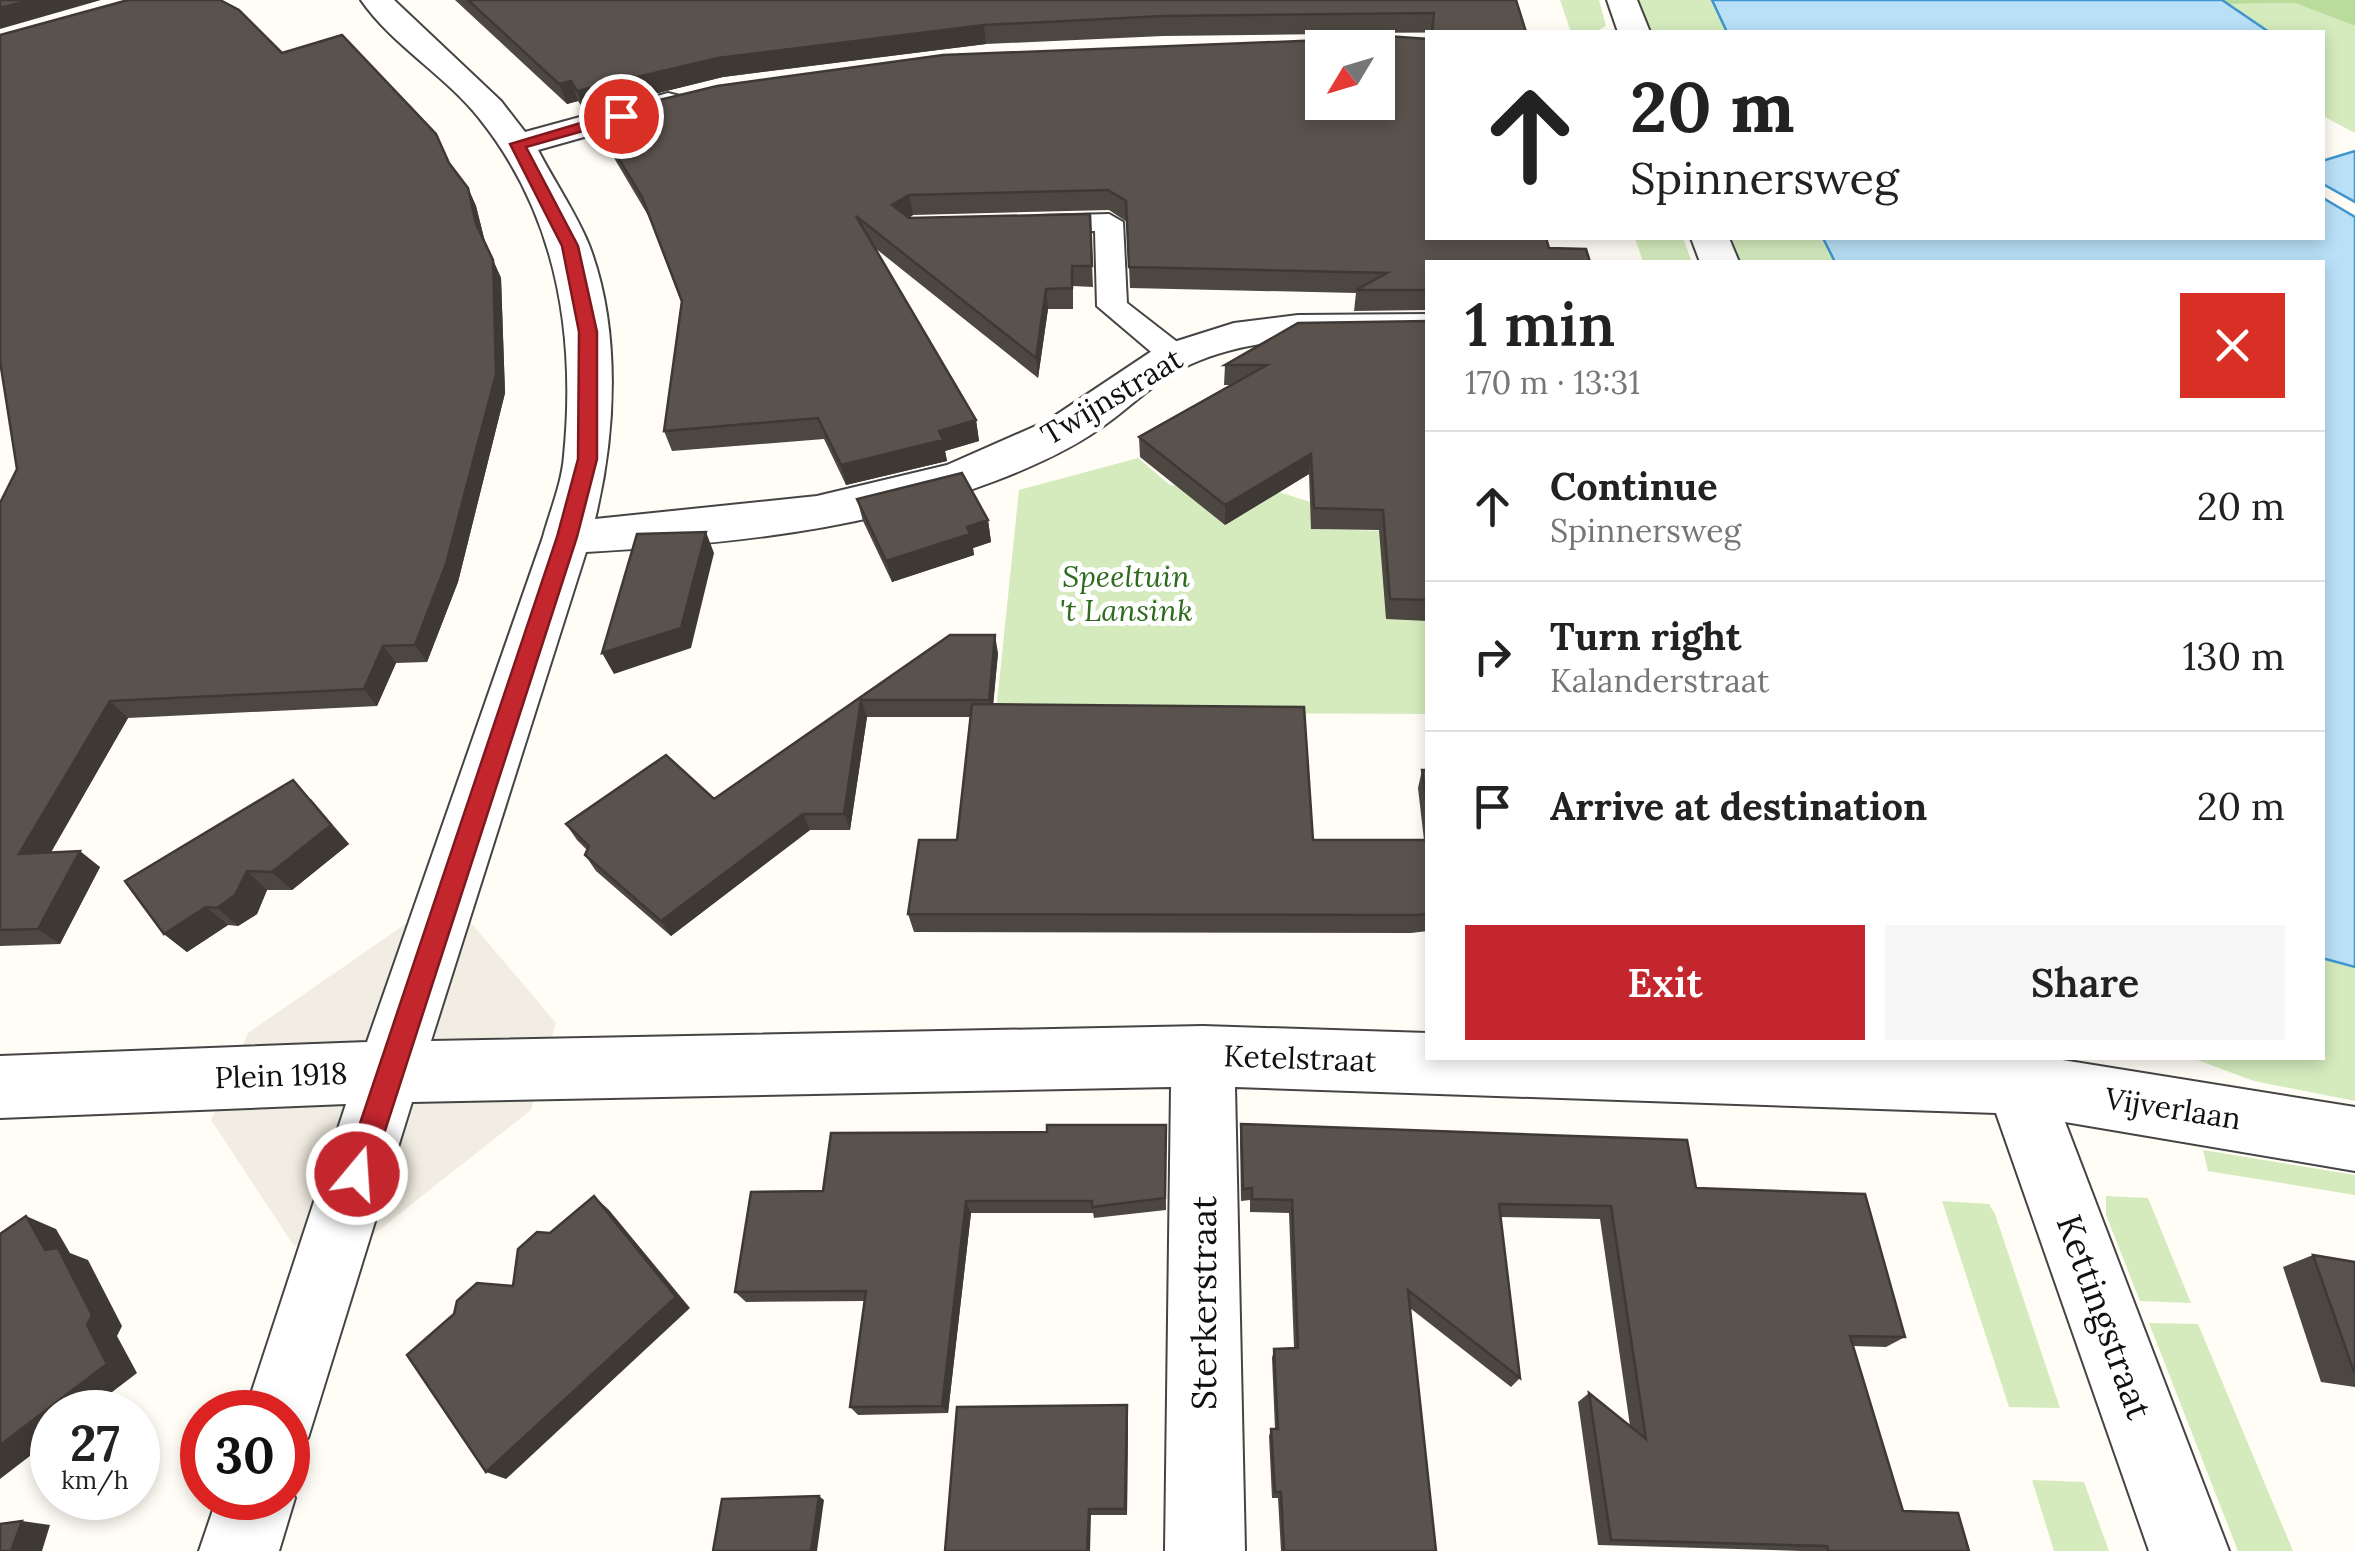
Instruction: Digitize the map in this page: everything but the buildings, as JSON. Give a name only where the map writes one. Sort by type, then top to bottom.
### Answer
[{"type":"street","name":"Plein 1918","points":[[289,1390],[389,1072],[567,537],[587,459],[588,332],[570,246],[517,144],[489,108],[376,0]]},
{"type":"street","points":[[1622,0],[1633,30]]},
{"type":"street","points":[[517,144],[694,98]]},
{"type":"street","name":"Twijnstraat","points":[[567,537],[714,529],[858,506],[964,476],[1090,414],[1136,378],[1174,355],[1250,333],[1425,326]]},
{"type":"street","name":"Ketelstraat","points":[[582,1068],[1204,1056],[1425,1060]]},
{"type":"street","name":"Sterkerstraat","points":[[1204,1056],[1205,1551]]},
{"type":"street","name":"Ketelstraat","points":[[1435,1060],[2013,1070]]},
{"type":"street","name":"Plein 1918","points":[[0,1087],[582,1068]]},
{"type":"street","name":"Vijverlaan","points":[[2013,1070],[2355,1139]]},
{"type":"street","name":"Kettingstraat","points":[[2013,1070],[2190,1551]]},
{"type":"street","points":[[239,1551],[249,1520]]},
{"type":"lane","points":[[1011,224],[1109,222],[1112,306],[1174,355]]},
{"type":"green space","points":[[1560,0],[1599,0],[1606,26],[1599,30],[1570,30]]},
{"type":"green space","points":[[1636,0],[1712,0],[1726,30],[1647,30]]},
{"type":"green space","points":[[2222,0],[2355,0],[2355,26],[2295,3],[2229,4]]},
{"type":"green space","points":[[2295,3],[2355,26],[2355,133],[2325,117],[2325,30],[2266,30],[2229,4]]},
{"type":"green space","points":[[1636,240],[1684,240],[1691,260],[1642,260]]},
{"type":"green space","points":[[1730,240],[1824,240],[1834,260],[1738,260]]},
{"type":"green space","name":"Speeltuin 't Lansink","points":[[1138,458],[1170,485],[1279,492],[1310,502],[1312,529],[1389,531],[1425,616],[1425,714],[996,712],[1019,490]]},
{"type":"green space","points":[[2325,959],[2355,967],[2355,1101],[2254,1081],[2197,1060],[2325,1060]]},
{"type":"green space","points":[[2203,1150],[2355,1175],[2355,1195],[2208,1171]]},
{"type":"green space","points":[[2106,1196],[2148,1198],[2191,1303],[2140,1301],[2106,1215]]},
{"type":"green space","points":[[1942,1201],[1989,1204],[1995,1214],[2060,1408],[2009,1407]]},
{"type":"green space","points":[[2149,1323],[2198,1324],[2293,1551],[2238,1551]]},
{"type":"green space","points":[[2032,1480],[2084,1482],[2109,1551],[2054,1551]]},
{"type":"shaded area","points":[[462,912],[556,1023],[531,1110],[360,1245],[294,1246],[211,1120],[248,1033],[417,916]]},
{"type":"water","points":[[1712,0],[2222,0],[2266,30],[1726,30]]},
{"type":"water","points":[[2355,151],[2355,202],[2325,185],[2325,160]]},
{"type":"water","points":[[2325,199],[2355,217],[2355,967],[2325,959],[2325,260],[1834,260],[1824,240],[2325,240]]},
{"type":"route","points":[[357,1174],[567,537],[587,459],[588,332],[570,246],[549,199],[517,144],[621,116]]}]
